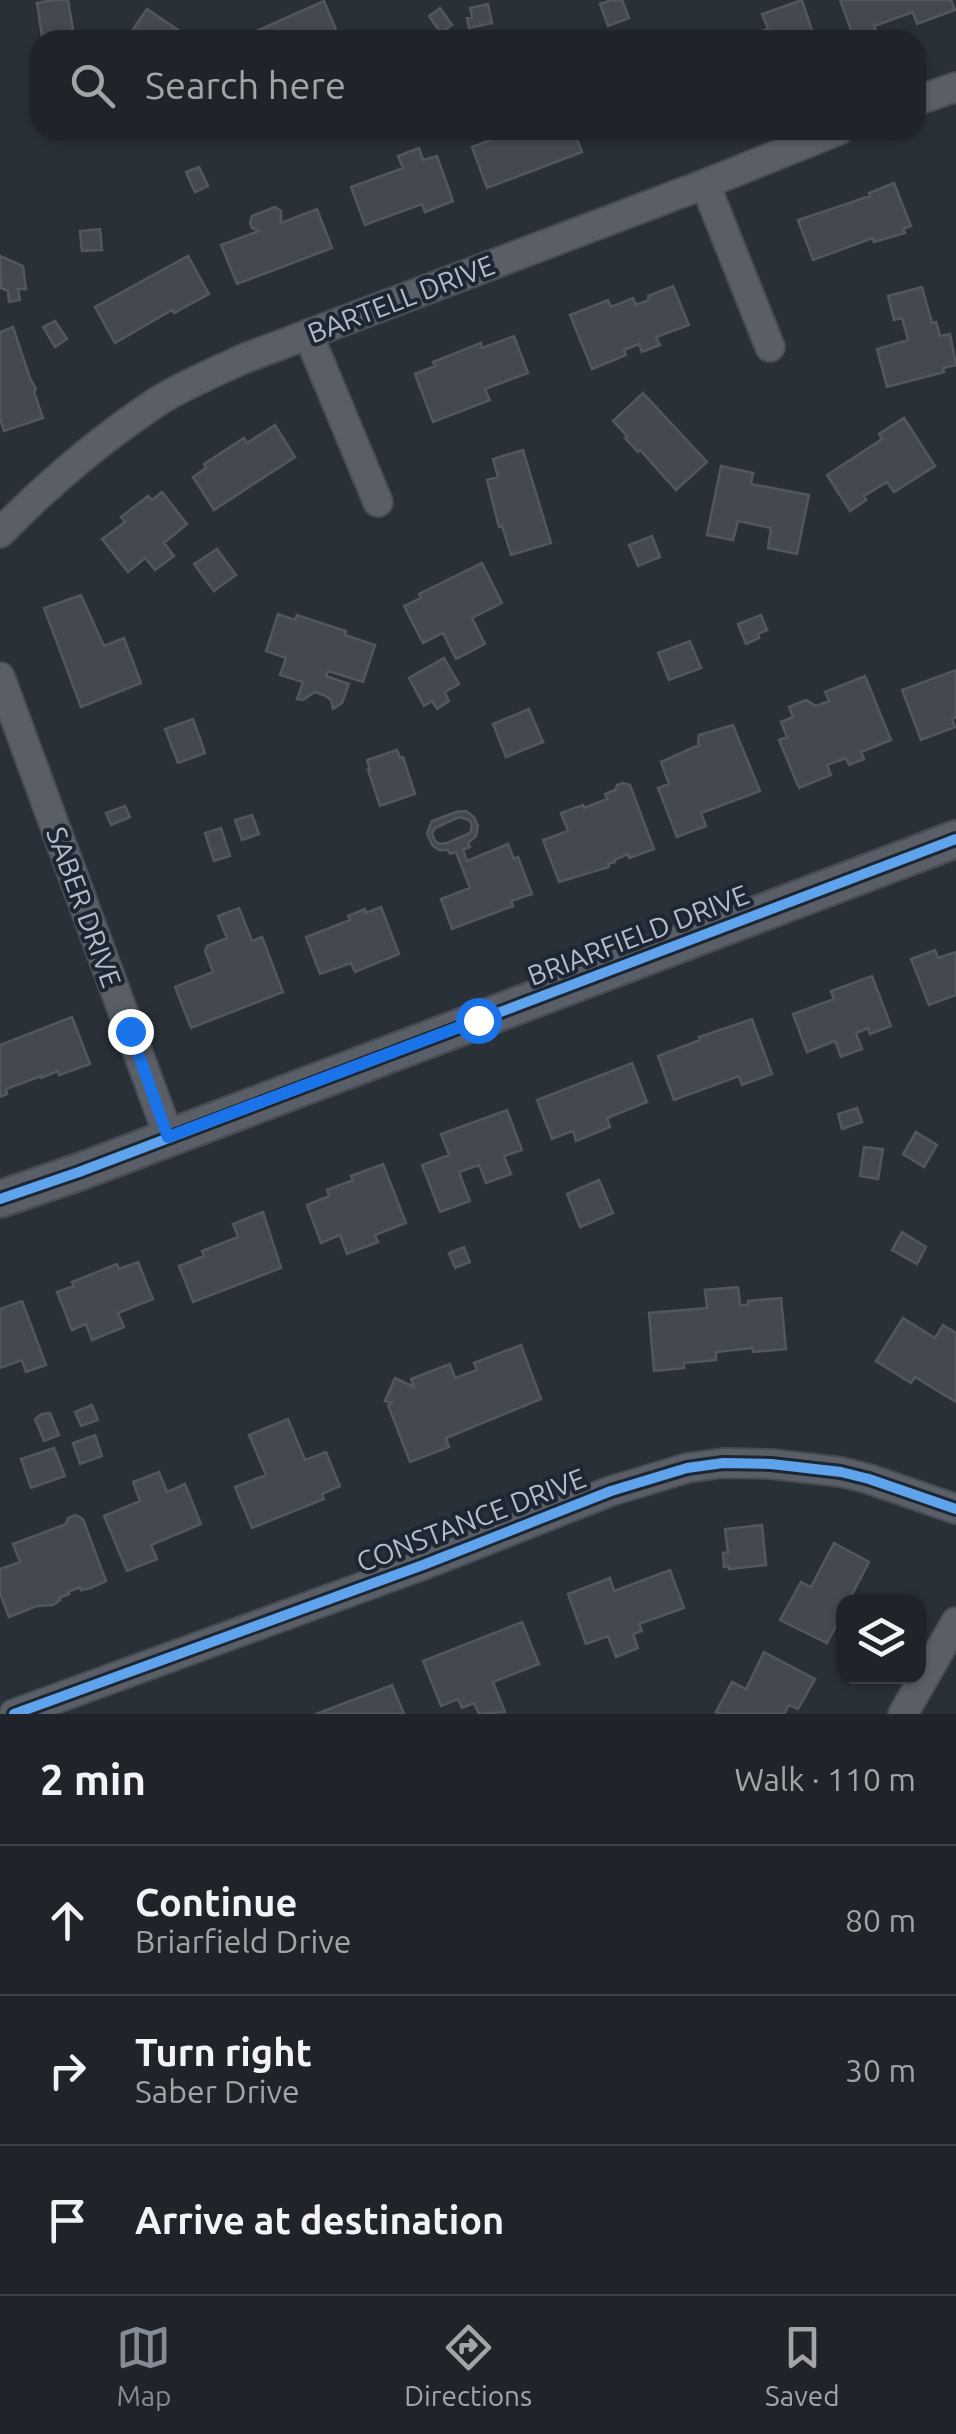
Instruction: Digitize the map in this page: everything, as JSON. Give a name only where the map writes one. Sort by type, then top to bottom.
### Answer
[{"type":"street","points":[[926,97],[956,86]]},
{"type":"street","name":"BARTELL DRIVE","points":[[0,533],[101,443],[162,399],[228,366],[814,140]]},
{"type":"street","points":[[705,184],[770,347]]},
{"type":"street","points":[[308,334],[378,502]]},
{"type":"street","name":"SABER DRIVE","points":[[0,678],[168,1137]]},
{"type":"street","name":"BRIARFIELD DRIVE","points":[[0,1200],[956,838]]},
{"type":"street","name":"CONSTANCE DRIVE","points":[[14,1714],[612,1491],[686,1468],[723,1463],[772,1464],[840,1472],[956,1509]]},
{"type":"street","points":[[903,1714],[956,1622]]},
{"type":"building","points":[[68,0],[73,30],[41,30],[37,3]]},
{"type":"building","points":[[622,0],[629,18],[608,26],[600,4]]},
{"type":"building","points":[[802,0],[812,30],[765,30],[762,14]]},
{"type":"building","points":[[840,0],[951,0],[955,10],[917,24],[913,12],[874,26],[876,30],[851,30]]},
{"type":"building","points":[[324,1],[336,30],[259,30]]},
{"type":"building","points":[[488,4],[492,23],[469,28],[470,8]]},
{"type":"building","points":[[440,8],[452,25],[439,30],[429,16]]},
{"type":"building","points":[[147,9],[178,30],[133,30]]},
{"type":"building","points":[[491,140],[577,140],[582,152],[487,188],[472,147]]},
{"type":"building","points":[[419,148],[423,160],[437,156],[453,201],[425,212],[422,204],[365,225],[351,187],[403,168],[398,156]]},
{"type":"building","points":[[199,167],[208,186],[195,192],[186,172]]},
{"type":"building","points":[[894,183],[911,226],[903,229],[905,233],[874,242],[873,238],[813,260],[798,220],[870,196],[869,193]]},
{"type":"building","points":[[275,207],[281,211],[281,223],[317,209],[332,248],[237,284],[221,245],[259,231],[252,228],[252,216]]},
{"type":"building","points":[[100,229],[102,250],[82,251],[80,231]]},
{"type":"building","points":[[0,256],[23,266],[26,289],[18,289],[20,300],[9,302],[8,291],[1,288]]},
{"type":"building","points":[[188,256],[209,294],[115,343],[95,307]]},
{"type":"building","points":[[673,286],[689,325],[656,337],[660,345],[642,352],[639,344],[624,350],[626,355],[592,369],[570,315],[608,300],[611,307],[633,298],[636,305]]},
{"type":"building","points":[[922,287],[932,323],[936,322],[940,336],[950,334],[956,365],[943,368],[944,372],[887,387],[877,349],[908,340],[902,318],[894,320],[888,296]]},
{"type":"building","points":[[55,321],[67,339],[55,347],[43,327]]},
{"type":"building","points":[[13,327],[43,418],[4,431],[0,418],[0,332]]},
{"type":"building","points":[[514,336],[528,373],[485,389],[490,400],[433,422],[415,374],[435,366],[433,362],[481,343],[482,348]]},
{"type":"building","points":[[643,393],[707,462],[676,490],[613,421]]},
{"type":"building","points":[[904,418],[935,466],[894,492],[887,482],[864,496],[866,500],[850,511],[827,475],[882,439],[879,434]]},
{"type":"building","points":[[275,425],[295,457],[214,510],[193,477],[206,468],[204,464],[244,438],[247,443]]},
{"type":"building","points":[[523,450],[551,543],[511,555],[487,480],[498,477],[493,459]]},
{"type":"building","points":[[721,466],[753,473],[751,484],[809,495],[797,554],[768,548],[771,528],[738,521],[733,540],[707,535]]},
{"type":"building","points":[[162,492],[187,524],[164,543],[174,556],[155,570],[145,558],[128,572],[102,539],[125,522],[121,517],[148,496],[152,500]]},
{"type":"building","points":[[652,536],[660,557],[638,566],[629,545]]},
{"type":"building","points":[[217,549],[236,575],[214,591],[194,564]]},
{"type":"building","points":[[482,563],[502,603],[472,618],[485,644],[456,659],[443,633],[423,643],[404,606],[421,598],[419,594]]},
{"type":"building","points":[[81,595],[104,646],[124,638],[141,683],[81,707],[44,608]]},
{"type":"building","points":[[278,614],[295,620],[297,615],[375,645],[363,682],[328,671],[326,676],[349,684],[342,703],[333,709],[331,700],[315,692],[303,700],[297,699],[303,682],[280,675],[286,658],[266,651]]},
{"type":"building","points":[[761,615],[767,630],[746,644],[738,624]]},
{"type":"building","points":[[690,641],[701,668],[669,680],[658,653]]},
{"type":"building","points":[[444,658],[459,684],[445,692],[449,701],[437,709],[432,701],[424,706],[409,678]]},
{"type":"building","points":[[956,670],[956,717],[952,719],[955,727],[921,740],[902,690]]},
{"type":"building","points":[[865,676],[891,740],[861,752],[864,759],[849,765],[846,758],[827,765],[831,775],[799,788],[779,740],[787,737],[781,722],[793,717],[789,707],[806,700],[816,706],[829,701],[825,692]]},
{"type":"building","points":[[529,709],[543,742],[506,757],[493,724]]},
{"type":"building","points":[[193,719],[205,753],[178,763],[165,729]]},
{"type":"building","points":[[733,725],[760,791],[701,813],[706,826],[677,837],[658,788],[669,784],[661,762],[699,745],[699,735]]},
{"type":"building","points":[[397,750],[415,794],[380,806],[367,760]]},
{"type":"building","points":[[623,783],[630,785],[654,849],[629,858],[628,854],[608,864],[609,867],[559,882],[543,840],[568,831],[561,813],[607,799],[605,794]]},
{"type":"building","points":[[125,806],[130,817],[111,825],[106,813]]},
{"type":"building","points":[[466,811],[478,826],[476,836],[468,843],[470,847],[463,850],[467,861],[508,844],[514,859],[518,857],[532,894],[511,901],[513,906],[452,929],[441,899],[470,888],[456,852],[439,850],[427,833],[432,821]],"holes":[[[459,817],[469,820],[470,833],[447,843],[435,841],[435,828]]]},
{"type":"building","points":[[252,815],[259,834],[242,840],[235,820]]},
{"type":"building","points":[[221,828],[230,856],[214,861],[205,833]]},
{"type":"building","points":[[381,907],[399,954],[355,972],[351,963],[320,974],[306,937],[350,920],[348,916],[365,909],[366,913]]},
{"type":"building","points":[[239,908],[252,941],[262,937],[283,992],[191,1028],[175,987],[213,972],[205,951],[207,946],[227,938],[218,916]]},
{"type":"building","points":[[935,950],[938,958],[956,952],[956,995],[929,1005],[911,959]]},
{"type":"building","points":[[872,976],[891,1026],[870,1034],[868,1028],[856,1033],[862,1049],[841,1057],[835,1041],[807,1052],[793,1014],[834,999],[831,991]]},
{"type":"building","points":[[72,1017],[90,1064],[59,1075],[58,1071],[41,1076],[6,1089],[7,1094],[0,1097],[0,1045]]},
{"type":"building","points":[[752,1019],[772,1074],[742,1085],[739,1076],[674,1100],[658,1056]]},
{"type":"building","points":[[632,1063],[647,1102],[607,1118],[610,1127],[576,1141],[573,1131],[552,1139],[537,1100]]},
{"type":"building","points":[[857,1108],[862,1122],[842,1129],[838,1114]]},
{"type":"building","points":[[507,1110],[522,1150],[504,1156],[511,1174],[486,1183],[479,1165],[459,1172],[470,1201],[440,1212],[422,1165],[449,1155],[441,1134]]},
{"type":"building","points":[[916,1132],[937,1145],[924,1167],[903,1154]]},
{"type":"building","points":[[864,1147],[883,1149],[878,1179],[860,1176]]},
{"type":"building","points":[[383,1164],[406,1223],[375,1235],[378,1242],[347,1254],[340,1235],[321,1243],[307,1205],[329,1196],[327,1190],[353,1180],[351,1176]]},
{"type":"building","points":[[599,1180],[613,1213],[580,1227],[567,1194]]},
{"type":"building","points":[[263,1212],[281,1268],[193,1302],[179,1266],[204,1256],[202,1251],[238,1237],[233,1224]]},
{"type":"building","points":[[902,1232],[926,1247],[917,1264],[892,1250]]},
{"type":"building","points":[[464,1247],[470,1262],[455,1268],[449,1253]]},
{"type":"building","points":[[138,1262],[153,1299],[118,1313],[124,1327],[92,1340],[86,1324],[72,1330],[57,1292],[117,1264],[119,1269]]},
{"type":"building","points":[[738,1287],[740,1305],[781,1298],[786,1349],[716,1352],[716,1360],[654,1371],[649,1313],[707,1308],[705,1290]]},
{"type":"building","points":[[22,1301],[46,1365],[26,1372],[22,1360],[0,1368],[0,1309]]},
{"type":"building","points":[[903,1318],[935,1338],[943,1325],[956,1333],[956,1402],[915,1377],[911,1383],[876,1361]]},
{"type":"building","points":[[521,1345],[541,1399],[446,1438],[449,1447],[410,1462],[388,1405],[392,1403],[385,1401],[395,1378],[414,1387],[411,1379],[450,1364],[455,1378],[477,1370],[474,1363]]},
{"type":"building","points":[[92,1405],[98,1420],[81,1426],[75,1412]]},
{"type":"building","points":[[50,1413],[59,1435],[44,1441],[35,1419]]},
{"type":"building","points":[[288,1419],[305,1460],[326,1452],[340,1486],[322,1494],[324,1499],[252,1528],[235,1487],[266,1475],[249,1435]]},
{"type":"building","points":[[95,1435],[102,1456],[80,1464],[73,1443]]},
{"type":"building","points":[[54,1448],[65,1476],[31,1488],[21,1459]]},
{"type":"building","points":[[159,1472],[167,1492],[185,1484],[201,1524],[151,1545],[157,1559],[127,1571],[104,1516],[140,1501],[133,1482]]},
{"type":"building","points":[[76,1515],[83,1519],[106,1581],[68,1592],[53,1605],[37,1606],[9,1617],[0,1593],[0,1569],[20,1562],[13,1544],[66,1524],[68,1518]]},
{"type":"building","points":[[762,1525],[766,1565],[724,1567],[723,1553],[728,1552],[725,1529]]},
{"type":"building","points":[[834,1543],[869,1562],[852,1594],[836,1594],[836,1626],[827,1643],[780,1620],[801,1582],[811,1587]]},
{"type":"building","points":[[670,1570],[684,1608],[639,1624],[642,1631],[633,1634],[638,1648],[616,1657],[608,1636],[586,1644],[568,1594],[610,1578],[614,1591]]},
{"type":"building","points":[[522,1622],[539,1664],[493,1682],[505,1712],[479,1714],[474,1703],[462,1708],[458,1699],[441,1706],[423,1661]]},
{"type":"building","points":[[764,1652],[815,1679],[798,1709],[789,1705],[784,1714],[716,1712],[732,1682],[746,1689]]},
{"type":"building","points":[[392,1685],[404,1714],[316,1714]]},
{"type":"cycle path","points":[[0,1199],[956,839]]},
{"type":"cycle path","points":[[14,1714],[423,1565],[611,1491],[687,1468],[723,1463],[771,1464],[841,1472],[956,1509]]},
{"type":"route","points":[[130,1031],[168,1137],[478,1020]]}]
